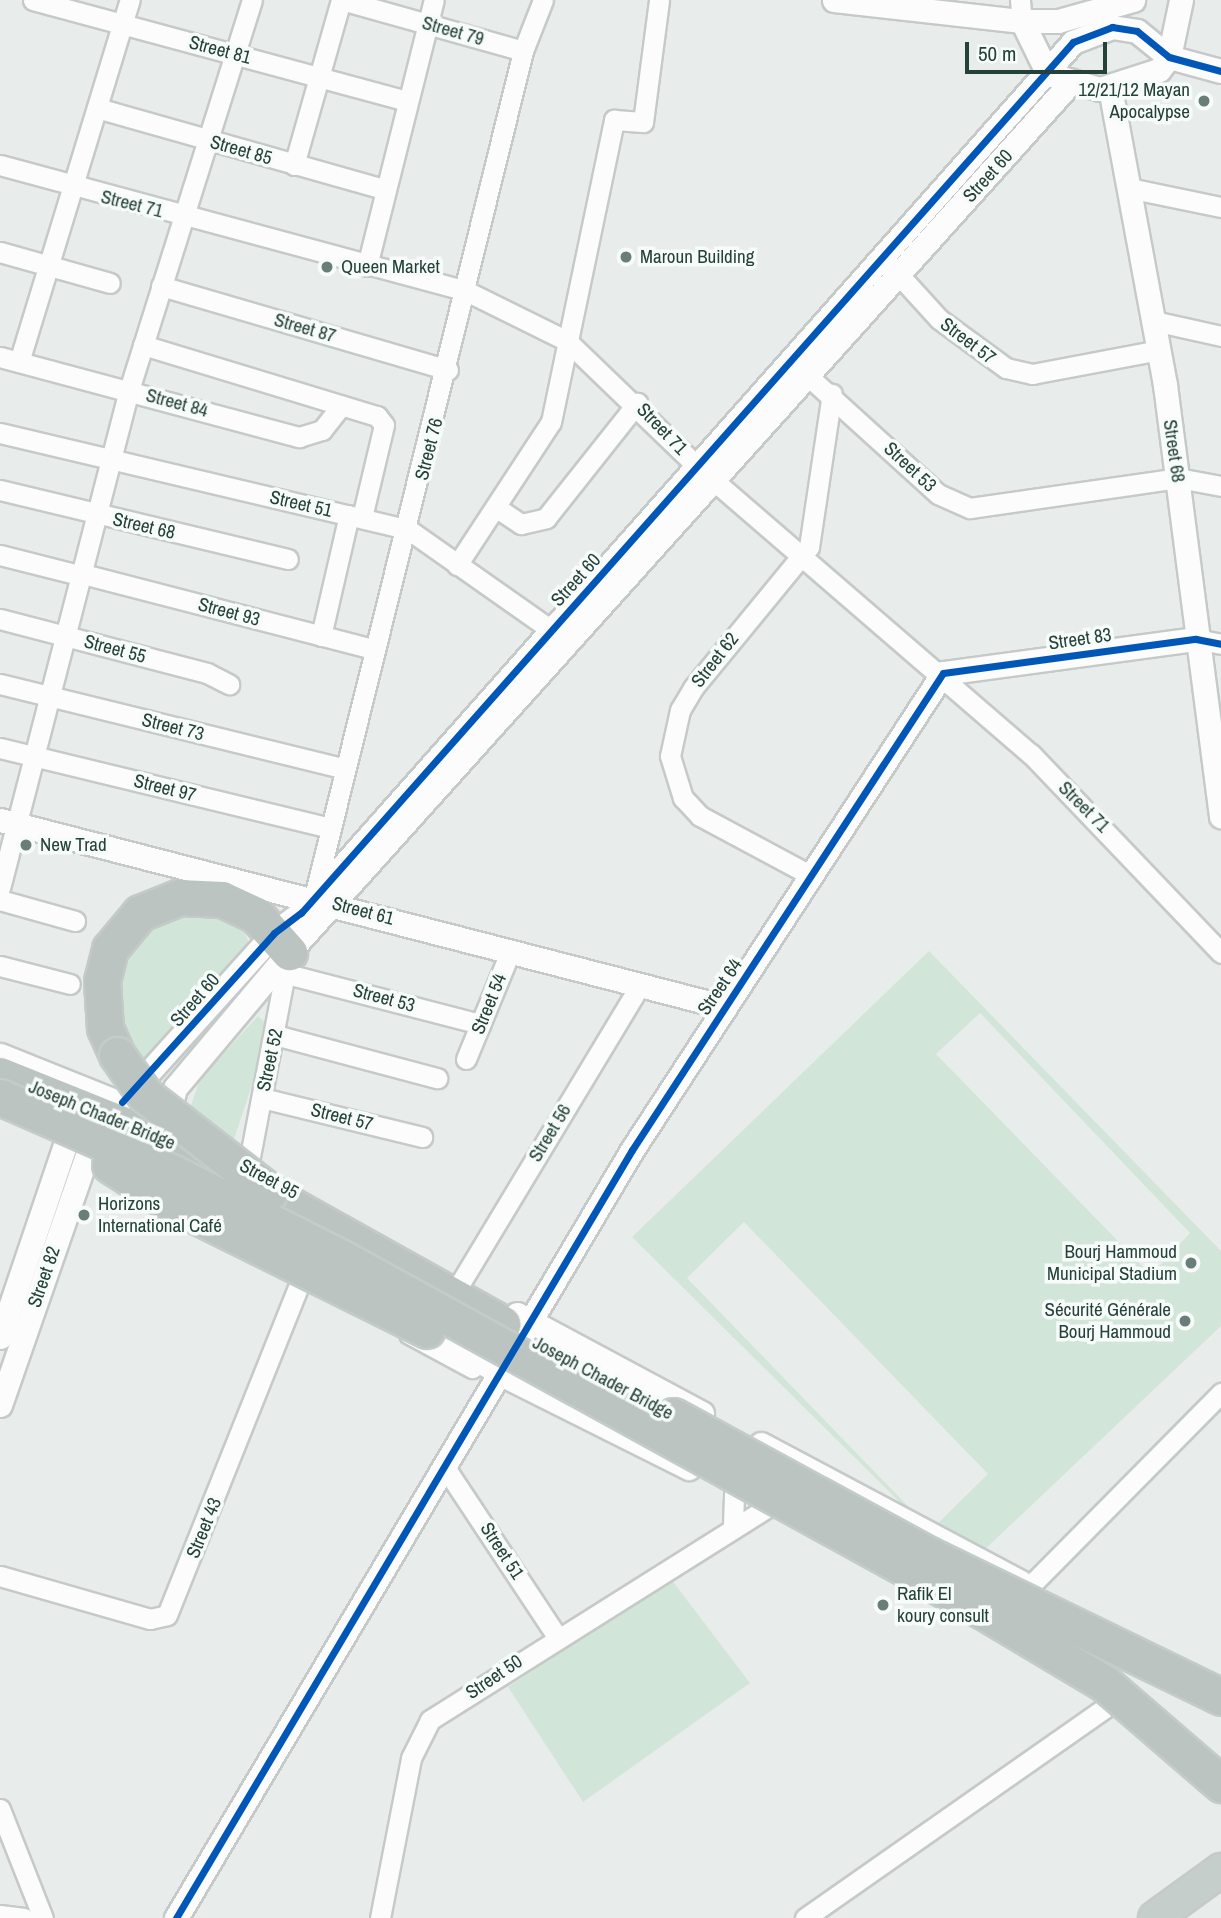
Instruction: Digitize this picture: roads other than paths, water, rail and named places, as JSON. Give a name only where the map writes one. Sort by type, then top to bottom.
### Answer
[{"type":"highway","points":[[259,1179],[145,1096],[110,1042],[101,998],[110,949],[127,924],[157,904],[180,897],[222,899],[256,915],[283,953]]},
{"type":"highway","name":"Joseph Chader Bridge","points":[[0,1074],[146,1129],[259,1179],[929,1555],[1084,1649]]},
{"type":"highway","name":"Joseph Chader Bridge","points":[[0,1097],[240,1206],[578,1391],[1084,1649]]},
{"type":"highway","points":[[91,1151],[165,1200],[517,1375],[578,1391]]},
{"type":"highway","points":[[1084,1649],[1221,1697]]},
{"type":"highway","points":[[1084,1649],[1221,1784]]},
{"type":"highway","points":[[1155,1918],[1221,1870]]},
{"type":"street","name":"Street 81","points":[[33,0],[407,101]]},
{"type":"street","points":[[10,360],[50,266],[130,0]]},
{"type":"street","points":[[0,888],[8,822],[34,756],[129,390],[252,0]]},
{"type":"street","points":[[293,164],[341,0]]},
{"type":"street","name":"Street 79","points":[[341,0],[523,51]]},
{"type":"street","points":[[367,266],[434,0]]},
{"type":"street","name":"Street 76","points":[[314,897],[374,649],[409,530],[523,51],[543,0]]},
{"type":"street","points":[[457,565],[497,508],[551,422],[614,120],[643,122],[659,0]]},
{"type":"street","points":[[834,0],[1021,10],[1058,21],[1133,0]]},
{"type":"street","points":[[1021,10],[1048,74],[1110,88],[1145,79],[1169,57],[1181,0]]},
{"type":"street","name":"Street 60","points":[[166,1124],[175,1088],[283,953],[314,897],[561,637],[707,474],[800,369],[885,258],[1048,74],[1073,42],[1112,27],[1137,31],[1169,57]]},
{"type":"street","points":[[1169,57],[1221,71]]},
{"type":"street","name":"Street 60","points":[[800,369],[898,277],[1072,81]]},
{"type":"street","name":"Street 68","points":[[1110,88],[1159,350],[1221,816]]},
{"type":"street","name":"Street 85","points":[[97,108],[386,190]]},
{"type":"street","name":"Street 71","points":[[0,165],[74,189],[466,292],[567,341],[637,403],[707,474],[943,673],[1092,815],[1221,953]]},
{"type":"street","points":[[1129,188],[1221,207]]},
{"type":"street","points":[[0,252],[110,283]]},
{"type":"street","name":"Street 57","points":[[885,258],[898,277],[939,319],[1006,369],[1032,374],[1159,350]]},
{"type":"street","name":"Street 87","points":[[161,285],[448,370]]},
{"type":"street","points":[[1154,321],[1221,336]]},
{"type":"street","points":[[143,345],[377,416],[384,425],[321,636]]},
{"type":"street","name":"Street 84","points":[[10,360],[299,437],[322,430],[341,406]]},
{"type":"street","name":"Street 53","points":[[800,369],[832,394],[938,494],[970,508],[1178,478]]},
{"type":"street","name":"Street 62","points":[[810,875],[700,816],[683,798],[670,756],[680,710],[693,688],[804,555],[814,528],[832,394]]},
{"type":"street","points":[[497,508],[521,524],[546,518],[637,403]]},
{"type":"street","name":"Street 51","points":[[0,433],[409,530],[561,637]]},
{"type":"street","points":[[1178,478],[1221,486]]},
{"type":"street","name":"Street 68","points":[[0,490],[288,559]]},
{"type":"street","name":"Street 93","points":[[0,555],[374,649]]},
{"type":"street","name":"Street 55","points":[[0,619],[229,684]]},
{"type":"street","name":"Street 60","points":[[122,1102],[338,904],[561,637]]},
{"type":"street","name":"Street 83","points":[[943,673],[1196,639],[1221,644]]},
{"type":"street","name":"Street 64","points":[[176,1918],[446,1468],[529,1322],[725,1007],[943,673]]},
{"type":"street","name":"Street 73","points":[[0,684],[345,769]]},
{"type":"street","name":"Street 97","points":[[0,748],[330,828]]},
{"type":"street","name":"Street 61","points":[[8,822],[314,897],[725,1007]]},
{"type":"street","points":[[0,900],[75,921]]},
{"type":"street","name":"Street 54","points":[[466,1059],[511,950]]},
{"type":"street","name":"Street 53","points":[[283,953],[481,1024]]},
{"type":"street","name":"Street 52","points":[[259,1179],[262,1098],[275,1035],[283,953]]},
{"type":"street","points":[[0,966],[70,984]]},
{"type":"street","name":"Street 56","points":[[461,1282],[641,984]]},
{"type":"street","points":[[275,1035],[437,1078]]},
{"type":"street","name":"Street 95","points":[[0,1055],[122,1102],[166,1124],[259,1179],[461,1282],[529,1322],[1030,1586],[1221,1716]]},
{"type":"street","name":"Street 57","points":[[262,1098],[422,1137]]},
{"type":"street","points":[[0,1110],[193,1193],[499,1377]]},
{"type":"street","points":[[91,1151],[94,1172],[104,1181],[768,1507],[1028,1648],[1221,1768]]},
{"type":"street","name":"Street 82","points":[[0,1337],[48,1230],[91,1151]]},
{"type":"street","name":"Street 82","points":[[0,1405],[48,1230]]},
{"type":"street","name":"Street 43","points":[[0,1576],[150,1619],[167,1615],[302,1278]]},
{"type":"street","points":[[1030,1586],[1221,1392]]},
{"type":"street","name":"Street 51","points":[[446,1468],[556,1635]]},
{"type":"street","points":[[733,1524],[734,1490]]},
{"type":"street","name":"Street 50","points":[[380,1918],[419,1735],[430,1720],[556,1635],[733,1524],[768,1507]]},
{"type":"street","points":[[806,1918],[1113,1702]]},
{"type":"street","points":[[0,1809],[43,1918]]},
{"type":"street","points":[[0,1915],[24,1918]]},
{"type":"place","name":"12/21/12 Mayan Apocalypse","points":[[1204,101]]},
{"type":"place","name":"Maroun Building","points":[[626,257]]},
{"type":"place","name":"Queen Market","points":[[327,267]]},
{"type":"place","name":"New Trad","points":[[26,845]]},
{"type":"place","name":"Horizons International Café","points":[[84,1215]]},
{"type":"place","name":"Bourj Hammoud Municipal Stadium","points":[[1191,1263]]},
{"type":"place","name":"Sécurité Générale Bourj Hammoud","points":[[1185,1321]]},
{"type":"place","name":"Rafik El koury consult","points":[[883,1605]]}]
